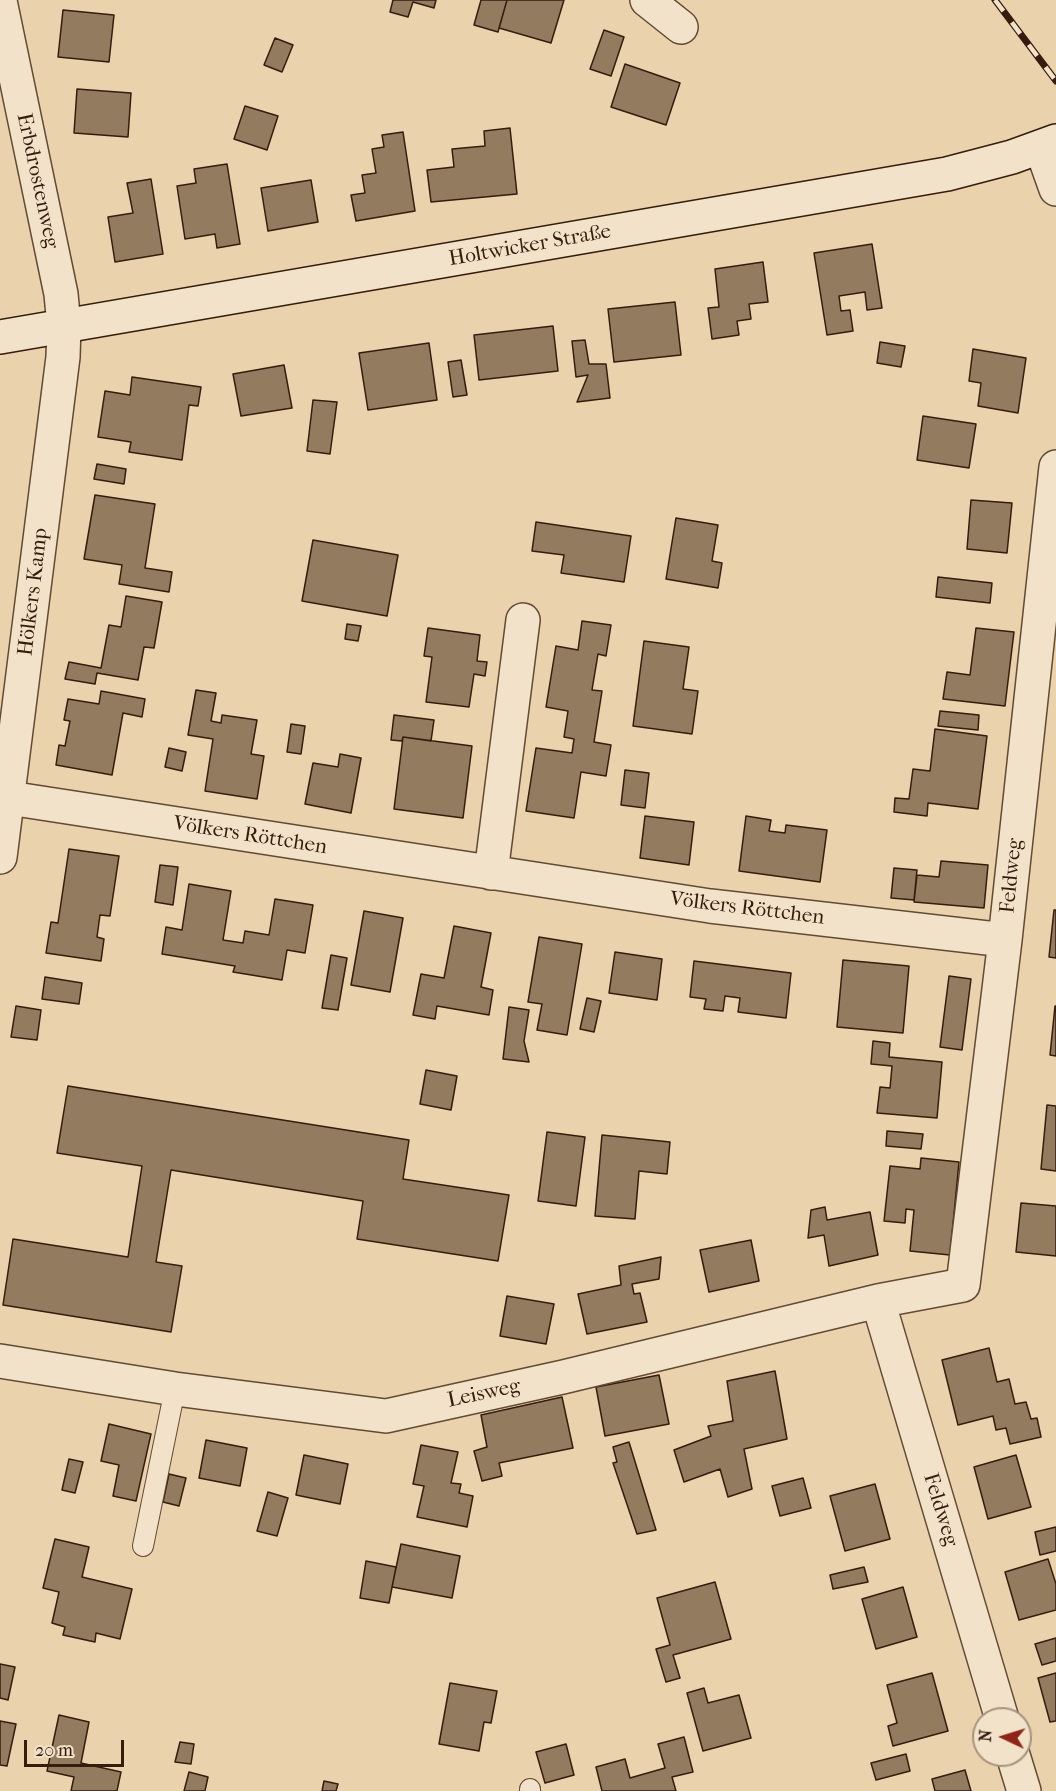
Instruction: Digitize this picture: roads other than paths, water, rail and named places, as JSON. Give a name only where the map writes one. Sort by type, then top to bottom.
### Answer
[{"type":"street","points":[[647,0],[681,27]]},
{"type":"street","name":"Erbdrostenweg","points":[[0,1],[61,294],[64,326]]},
{"type":"street","points":[[1048,144],[1056,189]]},
{"type":"street","name":"Holtwicker Straße","points":[[0,337],[947,174],[1012,157],[1048,144]]},
{"type":"street","name":"Hölkers Kamp","points":[[0,857],[63,357],[64,326]]},
{"type":"street","name":"Feldweg","points":[[963,1285],[1005,940],[1056,468]]},
{"type":"street","points":[[491,873],[524,620]]},
{"type":"street","name":"Völkers Röttchen","points":[[9,798],[710,906],[1005,940]]},
{"type":"street","name":"Leisweg","points":[[0,1361],[175,1389],[386,1416],[563,1377],[878,1301],[963,1285]]},
{"type":"street","name":"Feldweg","points":[[878,1301],[998,1707]]},
{"type":"street","points":[[1017,1767],[1024,1791]]},
{"type":"lane","points":[[142,1546],[175,1389]]},
{"type":"railway","points":[[995,0],[1056,81]]}]
